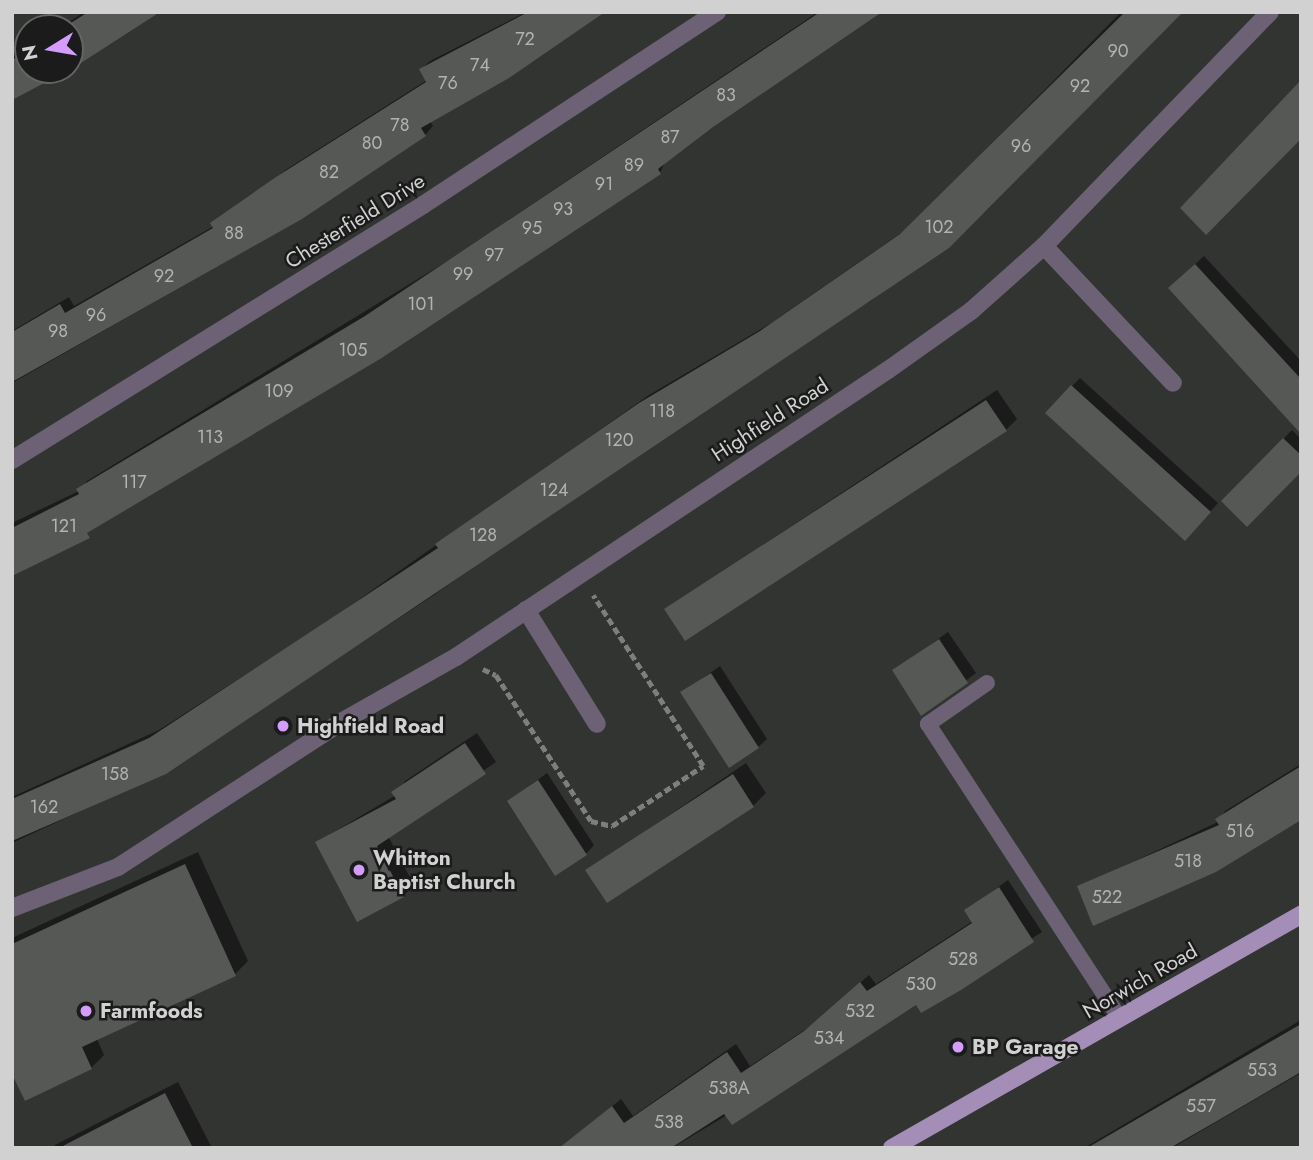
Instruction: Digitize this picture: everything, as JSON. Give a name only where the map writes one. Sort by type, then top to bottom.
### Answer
[{"type":"main road","name":"Norwich Road","points":[[892,1148],[1301,915]]},
{"type":"street","name":"Chesterfield Drive","points":[[12,460],[412,212],[717,12]]},
{"type":"street","name":"Highfield Road","points":[[12,908],[118,867],[526,610],[888,370],[971,311],[1044,246],[1270,12]]},
{"type":"street","points":[[1044,246],[1173,383]]},
{"type":"street","points":[[526,610],[597,724]]},
{"type":"lane","points":[[988,683],[928,724],[1119,1018]]},
{"type":"building","points":[[88,12],[160,12],[84,61],[84,15]]},
{"type":"building","points":[[528,12],[605,12],[509,78],[421,128],[426,136],[302,219],[12,382],[12,332],[60,304],[65,313],[213,228],[210,223],[276,177],[426,82],[419,69]]},
{"type":"building","points":[[820,12],[882,12],[713,127],[658,169],[661,174],[380,359],[87,533],[90,538],[12,576],[12,528],[79,494],[76,489],[365,316]]},
{"type":"building","points":[[1125,12],[1183,12],[949,248],[166,774],[12,841],[12,799],[149,738],[438,548],[435,544],[639,403],[760,331],[900,234]]},
{"type":"building","points":[[14,59],[14,84],[42,84],[12,100]]},
{"type":"building","points":[[1301,80],[1301,139],[1206,235],[1180,208]]},
{"type":"building","points":[[1195,264],[1301,379],[1301,434],[1168,288]]},
{"type":"building","points":[[1071,385],[1211,512],[1185,541],[1045,413]]},
{"type":"building","points":[[986,400],[1007,431],[685,641],[664,609]]},
{"type":"building","points":[[1283,438],[1301,455],[1301,472],[1247,527],[1221,501]]},
{"type":"building","points":[[939,639],[968,683],[921,716],[892,670]]},
{"type":"building","points":[[711,673],[759,748],[729,768],[680,692]]},
{"type":"building","points":[[465,743],[486,774],[377,846],[404,897],[357,922],[315,842],[396,799],[391,792]]},
{"type":"building","points":[[1301,766],[1301,820],[1216,872],[1093,926],[1077,886],[1219,825],[1215,819]]},
{"type":"building","points":[[733,774],[754,807],[607,903],[585,870]]},
{"type":"building","points":[[538,780],[587,855],[555,876],[507,801]]},
{"type":"building","name":"Farmfoods","points":[[185,864],[236,976],[82,1047],[92,1069],[25,1101],[12,1074],[12,944]]},
{"type":"building","points":[[999,887],[1034,942],[961,990],[921,1013],[916,1005],[732,1125],[724,1114],[671,1148],[559,1148],[612,1106],[624,1123],[727,1052],[741,1073],[804,1031],[860,982],[867,991],[972,923],[964,910]]},
{"type":"building","points":[[1301,1024],[1301,1072],[1224,1117],[1170,1148],[1087,1148]]},
{"type":"building","points":[[165,1093],[193,1148],[59,1148]]},
{"type":"place","name":"Highfield Road","points":[[283,726]]},
{"type":"place","name":"Whitton Baptist Church","points":[[359,870]]},
{"type":"place","name":"Farmfoods","points":[[86,1011]]},
{"type":"place","name":"BP Garage","points":[[958,1047]]}]
